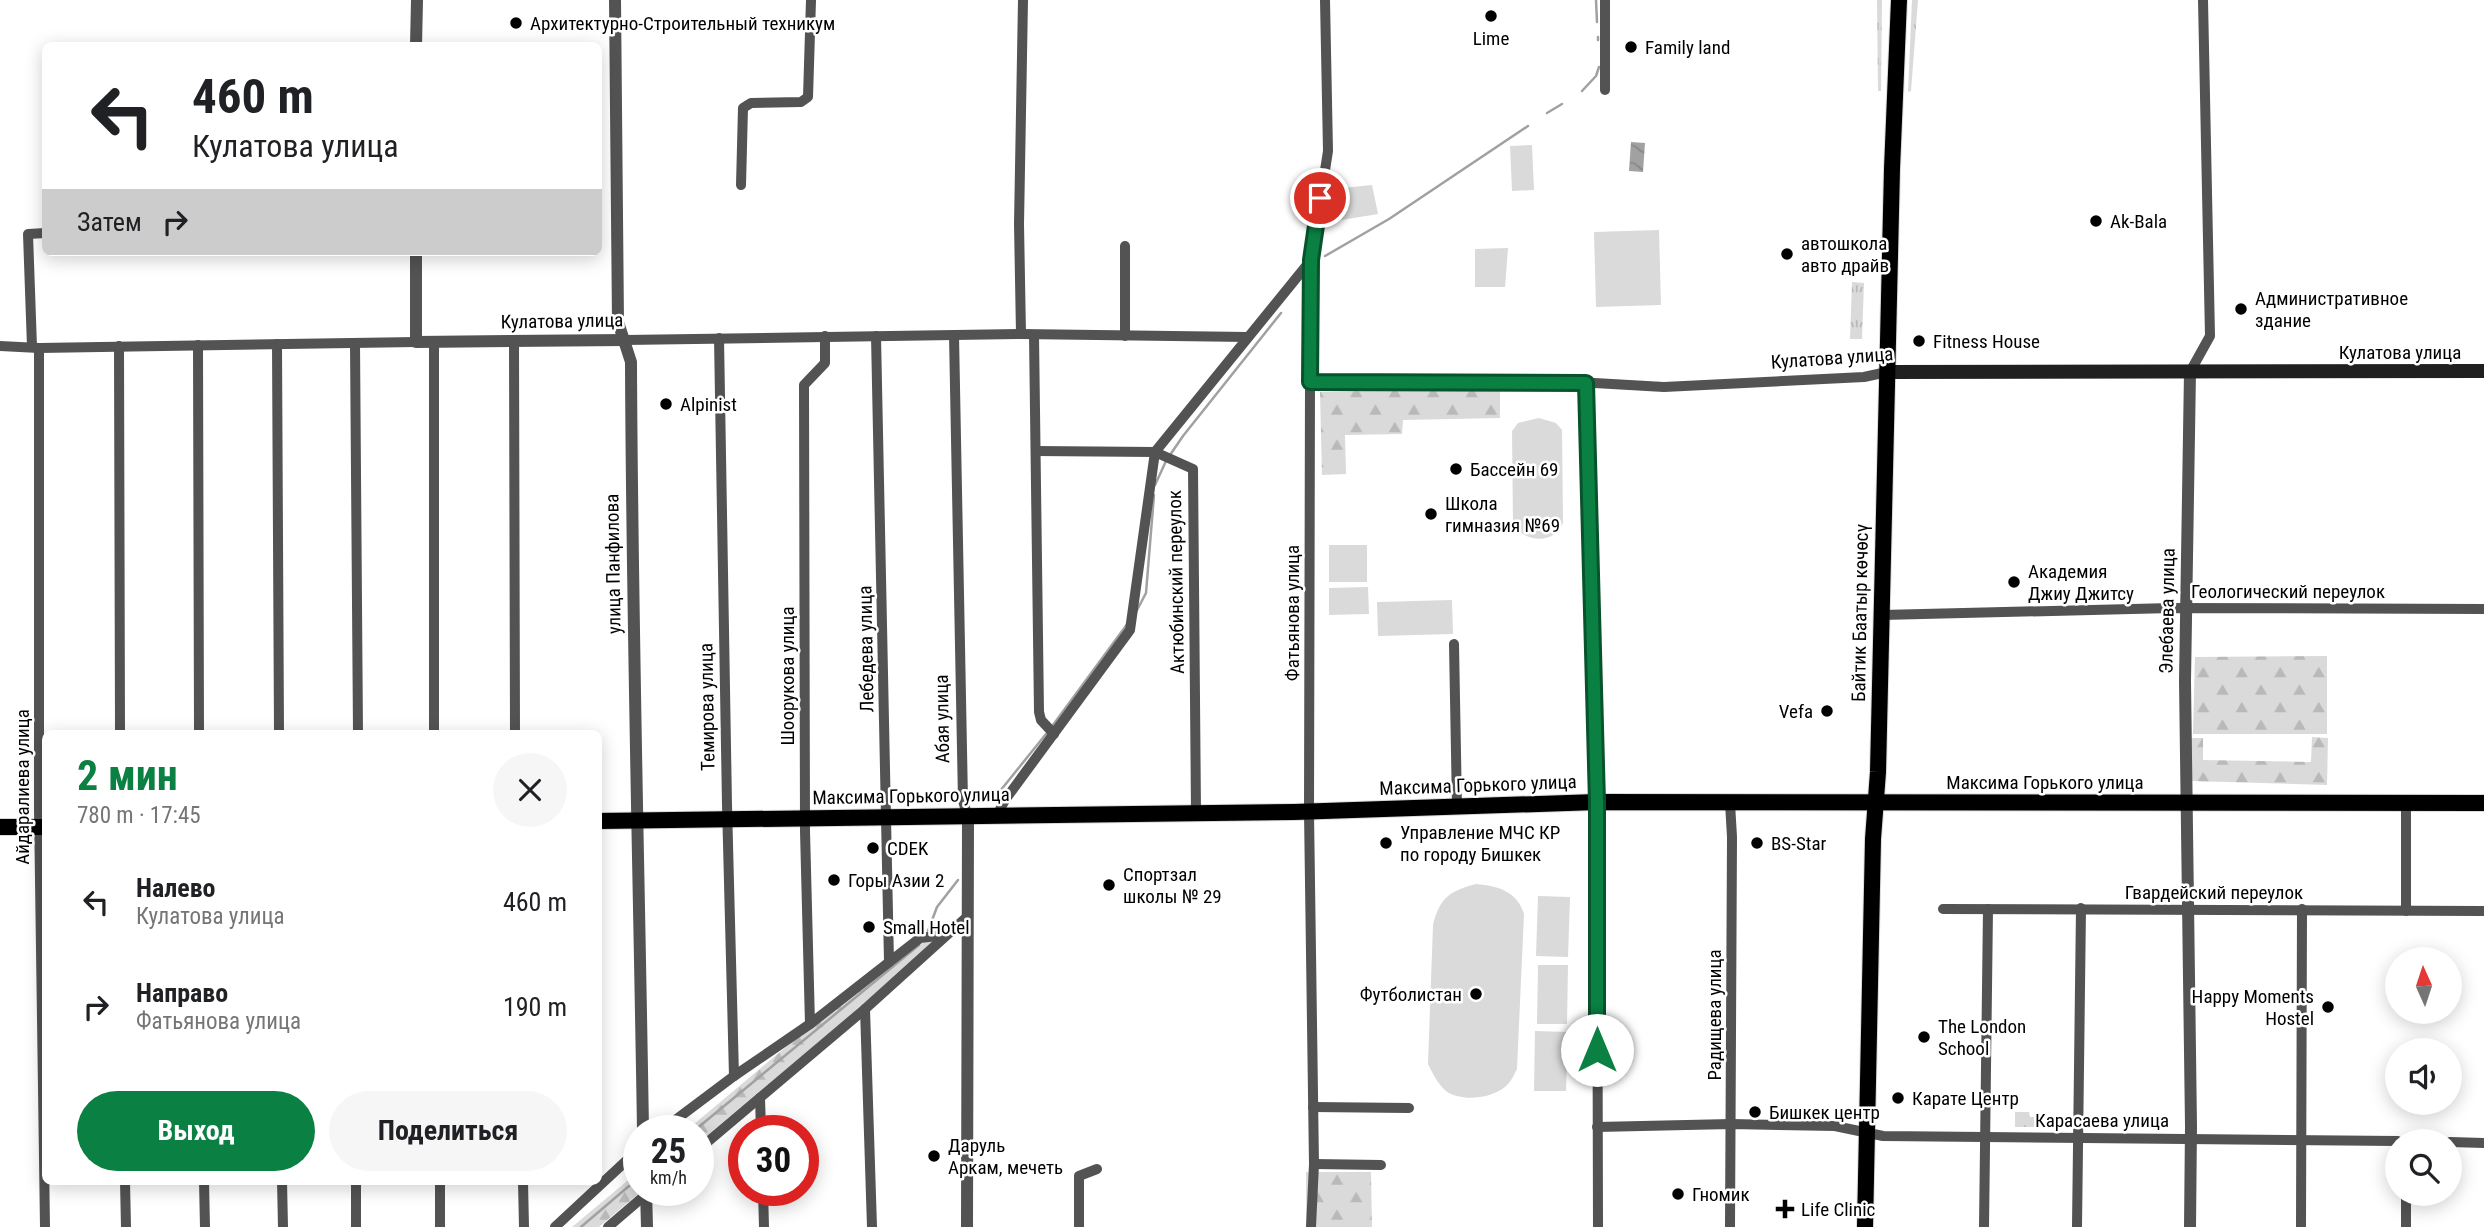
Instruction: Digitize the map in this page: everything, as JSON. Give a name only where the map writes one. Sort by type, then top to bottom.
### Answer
[{"type":"main road","name":"Байтик Баатыр көчөсү","points":[[1865,1227],[1886,372],[1899,0]]},
{"type":"main road","name":"Кулатова улица","points":[[1886,372],[2484,371]]},
{"type":"main road","name":"Максима Горького улица","points":[[602,821],[1309,812],[1597,803],[2484,803]]},
{"type":"main road","points":[[0,827],[42,827]]},
{"type":"street","points":[[416,42],[417,0]]},
{"type":"street","name":"улица Панфилова","points":[[615,0],[618,322],[631,362],[632,615],[639,821],[643,1115]]},
{"type":"street","points":[[741,185],[743,108],[751,103],[801,102],[808,97],[811,0]]},
{"type":"street","points":[[1021,334],[1019,224],[1023,0]]},
{"type":"street","name":"Фатьянова улица","points":[[1311,1227],[1314,1164],[1309,812],[1311,260],[1328,151],[1325,0]]},
{"type":"street","points":[[1605,0],[1605,90]]},
{"type":"street","name":"Элебаева улица","points":[[2190,1227],[2192,1139],[2185,681],[2190,372],[2210,336],[2203,0]]},
{"type":"street","name":"Айдаралиева улица","points":[[42,233],[28,234],[36,347],[42,827]]},
{"type":"street","points":[[1125,246],[1125,336]]},
{"type":"street","points":[[416,256],[416,342]]},
{"type":"street","points":[[996,817],[1005,800],[1130,631],[1155,452],[1311,260]]},
{"type":"street","name":"Кулатова улица","points":[[0,346],[1021,334],[1248,337]]},
{"type":"street","name":"Абая улица","points":[[954,335],[962,797],[968,817],[967,1227]]},
{"type":"street","points":[[1034,335],[1039,712],[1041,720],[1054,734]]},
{"type":"street","name":"Шоорукова улица","points":[[810,1024],[805,819],[804,385],[825,363],[825,336]]},
{"type":"street","name":"Лебедева улица","points":[[876,336],[890,962]]},
{"type":"street","name":"Темирова улица","points":[[719,338],[734,1076]]},
{"type":"street","points":[[514,341],[515,730]]},
{"type":"street","points":[[434,342],[434,730]]},
{"type":"street","points":[[355,343],[358,730]]},
{"type":"street","points":[[277,344],[279,730]]},
{"type":"street","points":[[198,345],[199,730]]},
{"type":"street","points":[[119,346],[120,730]]},
{"type":"street","name":"Кулатова улица","points":[[1310,382],[1586,383],[1664,387],[1864,377],[1886,372]]},
{"type":"street","points":[[1586,383],[1597,803],[1598,1227]]},
{"type":"street","name":"Актюбинский переулок","points":[[1036,451],[1155,452],[1193,469],[1196,813]]},
{"type":"street","name":"Геологический переулок","points":[[1882,615],[2187,608],[2484,609]]},
{"type":"street","points":[[1454,644],[1457,807]]},
{"type":"street","points":[[2406,802],[2406,911]]},
{"type":"street","name":"Радищева улица","points":[[1730,803],[1730,1227]]},
{"type":"street","points":[[2077,1227],[2081,908]]},
{"type":"street","name":"Гвардейский переулок","points":[[1943,909],[2484,911]]},
{"type":"street","points":[[1984,1227],[1988,909]]},
{"type":"street","points":[[2301,1227],[2302,909]]},
{"type":"street","points":[[714,1137],[865,1009],[968,916]]},
{"type":"street","points":[[682,1115],[810,1024],[920,938],[946,935]]},
{"type":"street","points":[[865,1009],[872,1227]]},
{"type":"street","points":[[760,1098],[761,1115]]},
{"type":"street","points":[[1313,1107],[1409,1108]]},
{"type":"street","name":"Карасаева улица","points":[[1597,1127],[1731,1124],[1835,1126],[1867,1134],[2385,1141]]},
{"type":"street","points":[[2462,1142],[2484,1143]]},
{"type":"street","points":[[602,1183],[623,1164]]},
{"type":"street","points":[[1314,1164],[1381,1165]]},
{"type":"street","points":[[1079,1227],[1079,1176],[1097,1169]]},
{"type":"street","name":"Айдаралиева улица","points":[[45,1185],[45,1227]]},
{"type":"street","points":[[125,1185],[126,1227]]},
{"type":"street","points":[[204,1185],[205,1227]]},
{"type":"street","points":[[282,1185],[283,1227]]},
{"type":"street","points":[[356,1185],[356,1227]]},
{"type":"street","points":[[440,1185],[440,1227]]},
{"type":"street","points":[[523,1185],[524,1227]]},
{"type":"street","points":[[555,1227],[600,1185]]},
{"type":"street","points":[[608,1227],[631,1206]]},
{"type":"street","points":[[647,1227],[648,1206]]},
{"type":"street","points":[[763,1206],[764,1227]]},
{"type":"street","points":[[2406,1206],[2406,1227]]},
{"type":"green space","points":[[1877,0],[1882,0],[1881,91],[1878,91]]},
{"type":"green space","points":[[1912,0],[1918,0],[1911,91],[1908,92]]},
{"type":"green space","points":[[1532,145],[1534,190],[1512,191],[1510,146]]},
{"type":"green space","points":[[1372,185],[1378,214],[1329,222],[1333,189]]},
{"type":"green space","points":[[1659,230],[1661,305],[1596,307],[1594,232]]},
{"type":"green space","points":[[1508,248],[1505,287],[1475,287],[1475,249]]},
{"type":"green space","points":[[1852,282],[1864,283],[1862,339],[1850,339]]},
{"type":"green space","points":[[1500,388],[1500,418],[1403,420],[1402,434],[1345,435],[1346,474],[1322,475],[1320,392]]},
{"type":"green space","points":[[1539,418],[1556,423],[1562,430],[1563,523],[1553,535],[1540,539],[1525,535],[1513,526],[1512,431],[1518,423]]},
{"type":"green space","points":[[1329,545],[1367,545],[1367,582],[1329,582]]},
{"type":"green space","points":[[1368,587],[1369,614],[1329,615],[1329,588]]},
{"type":"green space","points":[[1452,600],[1453,634],[1378,636],[1377,602]]},
{"type":"green space","points":[[2327,656],[2327,734],[2193,734],[2195,657]]},
{"type":"green space","points":[[2312,737],[2328,738],[2327,785],[2191,781],[2189,738],[2203,738],[2203,760],[2311,762]]},
{"type":"green space","name":"Футболистан","points":[[1476,884],[1506,891],[1517,900],[1524,914],[1517,1069],[1503,1089],[1487,1096],[1469,1098],[1446,1091],[1428,1064],[1433,925],[1439,908],[1447,897],[1459,889]]},
{"type":"green space","points":[[1538,896],[1570,897],[1568,957],[1536,956]]},
{"type":"green space","points":[[925,930],[936,943],[731,1115],[728,1115],[714,1130],[714,1115],[705,1115]]},
{"type":"green space","points":[[1538,965],[1568,965],[1567,1024],[1537,1024]]},
{"type":"green space","points":[[1535,1031],[1568,1032],[1566,1091],[1534,1091]]},
{"type":"green space","points":[[2015,1112],[2029,1112],[2030,1117],[2040,1117],[2040,1127],[2015,1127]]},
{"type":"green space","points":[[1306,1172],[1371,1172],[1372,1227],[1306,1227]]},
{"type":"green space","points":[[623,1184],[624,1206],[599,1227],[572,1227]]},
{"type":"water","points":[[1631,142],[1645,143],[1643,172],[1629,171]]},
{"type":"waterway","points":[[1596,0],[1597,22]]},
{"type":"waterway","points":[[1582,91],[1596,76],[1599,67]]},
{"type":"waterway","points":[[1547,113],[1562,104]]},
{"type":"waterway","points":[[1325,256],[1389,219],[1528,126]]},
{"type":"waterway","points":[[1170,455],[1281,313]]},
{"type":"waterway","points":[[1155,485],[1166,461]]},
{"type":"waterway","points":[[1136,612],[1146,593],[1154,495]]},
{"type":"waterway","points":[[1053,725],[1128,623]]},
{"type":"waterway","points":[[968,798],[996,796],[1046,734]]},
{"type":"waterway","points":[[928,931],[937,907],[958,880]]},
{"type":"waterway","points":[[713,1115],[919,945]]},
{"type":"waterway","points":[[581,1227],[623,1191]]},
{"type":"place","name":"Lime","points":[[1491,16]]},
{"type":"place","name":"Архитектурно-Строительный техникум","points":[[516,23]]},
{"type":"place","name":"Family land","points":[[1631,47]]},
{"type":"place","name":"Ak-Bala","points":[[2096,221]]},
{"type":"place","name":"автошкола авто драйв","points":[[1787,254]]},
{"type":"place","name":"Административное здание","points":[[2241,309]]},
{"type":"place","name":"Fitness House","points":[[1919,341]]},
{"type":"place","name":"Alpinist","points":[[666,404]]},
{"type":"place","name":"Бассейн 69","points":[[1456,469]]},
{"type":"place","name":"Школа гимназия №69","points":[[1431,514]]},
{"type":"place","name":"Академия Джиу Джитсу","points":[[2014,582]]},
{"type":"place","name":"Vefa","points":[[1827,711]]},
{"type":"place","name":"Управление МЧС КР по городу Бишкек","points":[[1386,843]]},
{"type":"place","name":"BS-Star","points":[[1757,843]]},
{"type":"place","name":"CDEK","points":[[873,848]]},
{"type":"place","name":"Горы Азии 2","points":[[834,880]]},
{"type":"place","name":"Спортзал школы № 29","points":[[1109,885]]},
{"type":"place","name":"Small Hotel","points":[[869,927]]},
{"type":"place","name":"Футболистан","points":[[1476,994]]},
{"type":"place","name":"Happy Moments Hostel","points":[[2328,1007]]},
{"type":"place","name":"The London School","points":[[1924,1037]]},
{"type":"place","name":"Карате Центр","points":[[1898,1098]]},
{"type":"place","name":"Бишкек центр","points":[[1755,1112]]},
{"type":"place","name":"Даруль Аркам, мечеть","points":[[934,1156]]},
{"type":"place","name":"Гномик","points":[[1678,1194]]},
{"type":"place","name":"Life Clinic","points":[[1785,1209]]},
{"type":"route","points":[[1320,198],[1311,260],[1310,382],[1586,383],[1597,803],[1597,1050]]}]
